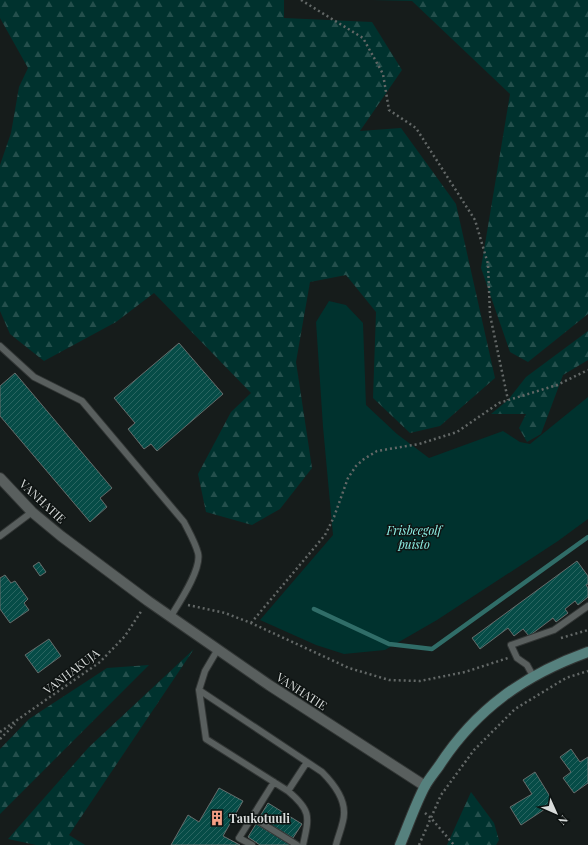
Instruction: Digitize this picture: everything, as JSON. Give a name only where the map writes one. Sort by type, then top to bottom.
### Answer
[{"type":"street","name":"VANHATIE","points":[[0,478],[32,512],[61,536],[148,601],[269,685],[425,786]]},
{"type":"street","points":[[400,845],[425,786],[450,748],[473,722],[501,697],[533,676],[565,660],[588,652]]},
{"type":"lane","points":[[0,346],[34,377],[82,401],[184,522],[194,540],[199,555],[196,572],[171,616]]},
{"type":"lane","points":[[0,536],[32,512]]},
{"type":"lane","points":[[533,676],[527,665],[518,658],[511,645],[554,630],[588,606]]},
{"type":"lane","points":[[218,649],[205,671],[198,690],[206,738],[297,798],[305,809],[308,819],[304,845]]},
{"type":"lane","points":[[198,690],[322,772],[330,780],[342,801],[344,814],[336,845]]},
{"type":"lane","points":[[288,791],[307,762]]},
{"type":"lane","points":[[252,845],[239,838],[274,782]]},
{"type":"lane","points":[[252,817],[297,845]]},
{"type":"path","points":[[301,0],[364,38],[384,74],[389,110],[416,128],[474,220],[488,264],[490,315],[508,400]]},
{"type":"path","points":[[251,623],[325,535],[334,517],[348,478],[356,466],[364,459],[377,451],[418,444],[457,432],[499,403],[557,385],[588,370]]},
{"type":"path","name":"VANHAKUJA","points":[[20,719],[100,662],[126,636],[148,601]]},
{"type":"path","points":[[179,603],[225,613],[251,623],[349,668],[389,680],[420,681],[465,672],[495,663]]},
{"type":"path","points":[[419,845],[441,795],[474,750],[515,709],[566,678],[588,670]]},
{"type":"path","points":[[0,732],[20,719]]},
{"type":"path","points":[[0,739],[20,719]]},
{"type":"path","points":[[416,806],[431,818],[454,845]]},
{"type":"green space","points":[[0,0],[284,0],[284,18],[372,22],[402,70],[360,131],[401,128],[456,204],[495,378],[440,426],[410,433],[373,398],[376,312],[346,275],[310,282],[296,362],[312,468],[280,509],[252,525],[206,512],[198,474],[231,412],[251,393],[154,293],[116,322],[44,361],[10,334],[0,311],[0,165],[11,133],[19,87],[28,68],[0,18]]},
{"type":"green space","points":[[373,0],[588,0],[588,314],[528,362],[510,352],[481,268],[510,94],[412,1]]},
{"type":"green space","name":"Frisbeegolf puisto","points":[[329,301],[346,305],[363,323],[366,405],[397,434],[429,458],[503,431],[520,442],[530,444],[588,397],[588,519],[558,541],[437,620],[385,650],[344,654],[316,645],[260,620],[333,535],[323,427],[316,322]]},
{"type":"green space","points":[[588,331],[588,360],[563,375],[541,434],[527,442],[519,428],[526,414],[491,414],[508,400],[526,377]]},
{"type":"green space","points":[[194,649],[69,835],[85,845],[36,845],[8,839],[89,747]]},
{"type":"green space","points":[[149,665],[0,814],[0,749],[29,719],[107,668]]},
{"type":"green space","points":[[471,792],[494,823],[499,840],[496,845],[447,845]]},
{"type":"building","points":[[179,343],[223,394],[157,451],[151,444],[144,449],[128,429],[135,423],[114,398]]},
{"type":"building","points":[[15,373],[112,488],[100,498],[107,507],[90,522],[0,416],[0,386]]},
{"type":"building","points":[[577,561],[588,576],[588,584],[586,585],[588,588],[588,597],[578,605],[575,601],[565,609],[568,613],[556,622],[553,618],[529,636],[523,629],[514,636],[508,628],[480,649],[472,638]]},
{"type":"building","points":[[39,562],[46,572],[40,576],[33,566]]},
{"type":"building","points":[[5,575],[11,583],[15,581],[28,599],[24,603],[29,610],[10,623],[0,609],[0,578]]},
{"type":"building","points":[[49,639],[61,656],[38,673],[25,655]]},
{"type":"building","points":[[571,749],[580,762],[588,757],[588,783],[574,793],[563,778],[571,772],[560,757]]},
{"type":"building","points":[[535,772],[554,803],[521,825],[510,807],[532,794],[523,780]]},
{"type":"building","name":"Taukotuuli","points":[[219,788],[243,801],[223,836],[240,845],[171,845],[188,815],[199,822]]},
{"type":"building","points":[[268,803],[302,824],[293,838],[259,818]]},
{"type":"building","points":[[256,824],[290,844],[260,845],[248,837]]},
{"type":"waterway","points":[[314,609],[389,644],[432,649],[588,537]]},
{"type":"place","name":"Taukotuuli","points":[[217,818]]}]
